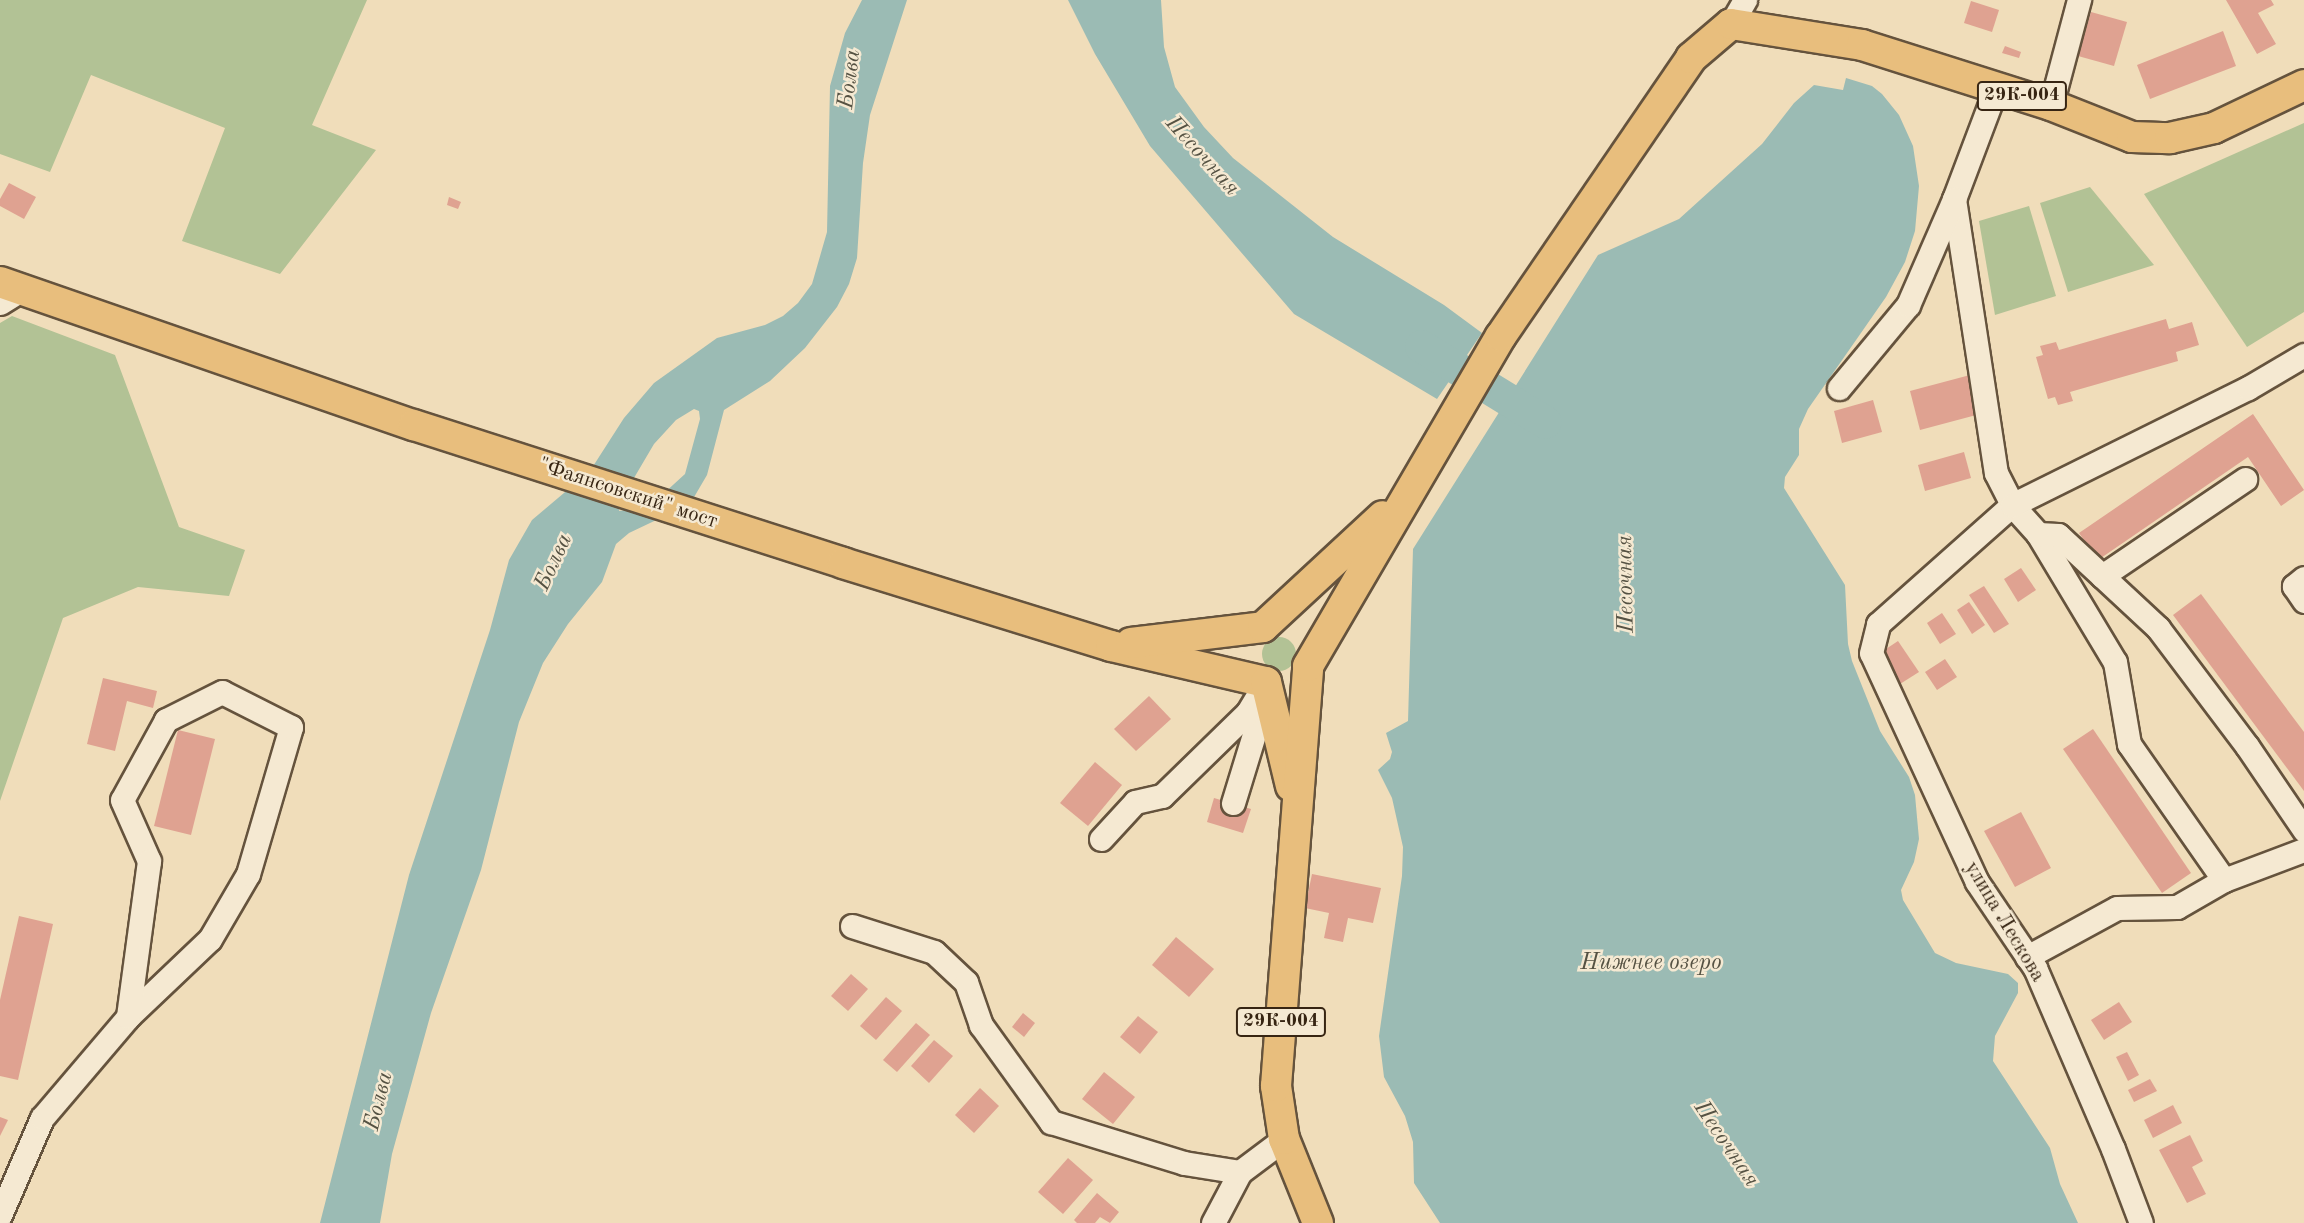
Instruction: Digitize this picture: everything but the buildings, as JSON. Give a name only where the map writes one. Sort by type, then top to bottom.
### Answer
[{"type":"main road","name":"29К-004","points":[[1318,1223],[1284,1139],[1276,1086],[1297,814],[1266,682],[1252,669],[1248,651],[1250,641],[1404,497],[1501,336],[1691,58],[1738,12],[1862,45],[2051,106],[2133,137],[2170,138],[2214,128],[2304,85]]},
{"type":"main road","name":"\"Фаянсовский\" мост","points":[[7,291],[843,563],[1111,646],[1266,682]]},
{"type":"main road","points":[[1266,682],[1276,685],[1295,681],[1308,666],[1404,497]]},
{"type":"main road","points":[[1111,646],[1263,627],[1282,622],[1300,630],[1310,646],[1297,814]]},
{"type":"street","points":[[2051,106],[2079,0]]},
{"type":"street","points":[[1839,388],[1908,305],[1954,199],[1996,88]]},
{"type":"street","points":[[1954,199],[1996,473],[2012,505],[2038,534],[2115,662],[2129,744],[2224,880]]},
{"type":"street","points":[[2012,505],[2302,360]]},
{"type":"street","points":[[2102,576],[2245,479]]},
{"type":"street","name":"улица Лескова","points":[[2012,505],[1878,624],[1871,653],[1976,882],[2028,957],[2113,1149],[2141,1223]]},
{"type":"street","points":[[2038,534],[2058,535],[2158,628],[2247,746],[2304,830]]},
{"type":"street","points":[[2304,578],[2294,586],[2304,601]]},
{"type":"street","points":[[1101,839],[1135,802],[1162,796],[1248,712],[1266,682]]},
{"type":"street","points":[[0,1215],[42,1118],[128,1017],[210,939],[248,874],[291,727],[222,692],[166,720],[122,800],[149,861],[128,1017]]},
{"type":"street","points":[[1233,803],[1255,731],[1248,712]]},
{"type":"street","points":[[2028,957],[2117,908],[2177,907],[2224,880],[2304,850]]},
{"type":"street","points":[[852,926],[934,952],[966,982],[981,1026],[1051,1122],[1184,1163],[1240,1172]]},
{"type":"street","points":[[1213,1223],[1240,1172],[1284,1139]]},
{"type":"green space","points":[[0,0],[367,0],[312,125],[376,150],[280,274],[182,241],[225,128],[91,75],[50,172],[0,154]]},
{"type":"green space","points":[[2304,123],[2304,312],[2247,347],[2144,194]]},
{"type":"green space","points":[[2090,187],[2154,265],[2068,292],[2040,203]]},
{"type":"green space","points":[[2029,206],[2056,296],[1995,315],[1979,221]]},
{"type":"green space","points":[[12,316],[115,355],[179,527],[245,550],[229,596],[138,587],[63,618],[0,801],[0,323]]},
{"type":"green space","points":[[1279,637],[1291,642],[1296,654],[1291,666],[1279,671],[1267,666],[1262,654],[1267,642]]},
{"type":"water","name":"Болва","points":[[862,0],[907,0],[870,115],[863,163],[857,258],[849,284],[837,307],[805,348],[770,381],[724,410],[707,475],[690,504],[629,533],[616,544],[602,582],[568,624],[543,663],[519,722],[481,870],[431,1013],[392,1154],[380,1223],[320,1223],[409,875],[490,630],[509,560],[532,520],[590,471],[624,418],[654,383],[717,338],[765,325],[783,316],[798,303],[812,284],[827,232],[830,86],[845,33]],"holes":[[[694,409],[699,411],[700,419],[685,474],[662,495],[632,509],[619,511],[621,500],[654,444],[676,420]]]},
{"type":"water","points":[[1068,0],[1161,0],[1164,47],[1175,87],[1204,127],[1233,158],[1333,237],[1444,305],[1482,333],[1437,399],[1294,314],[1150,146],[1095,54]]},
{"type":"water","name":"Нижнее озеро","points":[[1846,78],[1872,86],[1882,94],[1899,115],[1913,146],[1919,186],[1915,231],[1905,262],[1886,297],[1808,409],[1799,429],[1799,455],[1785,477],[1784,488],[1845,585],[1848,644],[1852,661],[1880,731],[1909,777],[1915,795],[1919,839],[1914,862],[1901,890],[1903,900],[1935,953],[1956,963],[2008,974],[2018,983],[2018,993],[1995,1036],[1993,1061],[2050,1148],[2060,1184],[2078,1223],[1440,1223],[1414,1183],[1413,1142],[1405,1116],[1384,1077],[1379,1036],[1402,876],[1403,847],[1392,798],[1378,770],[1390,759],[1392,752],[1386,733],[1408,721],[1413,549],[1598,255],[1679,219],[1762,144],[1794,103],[1814,85],[1843,90]]},
{"type":"waterway","name":"Песочная","points":[[1421,346],[1545,422]]}]
